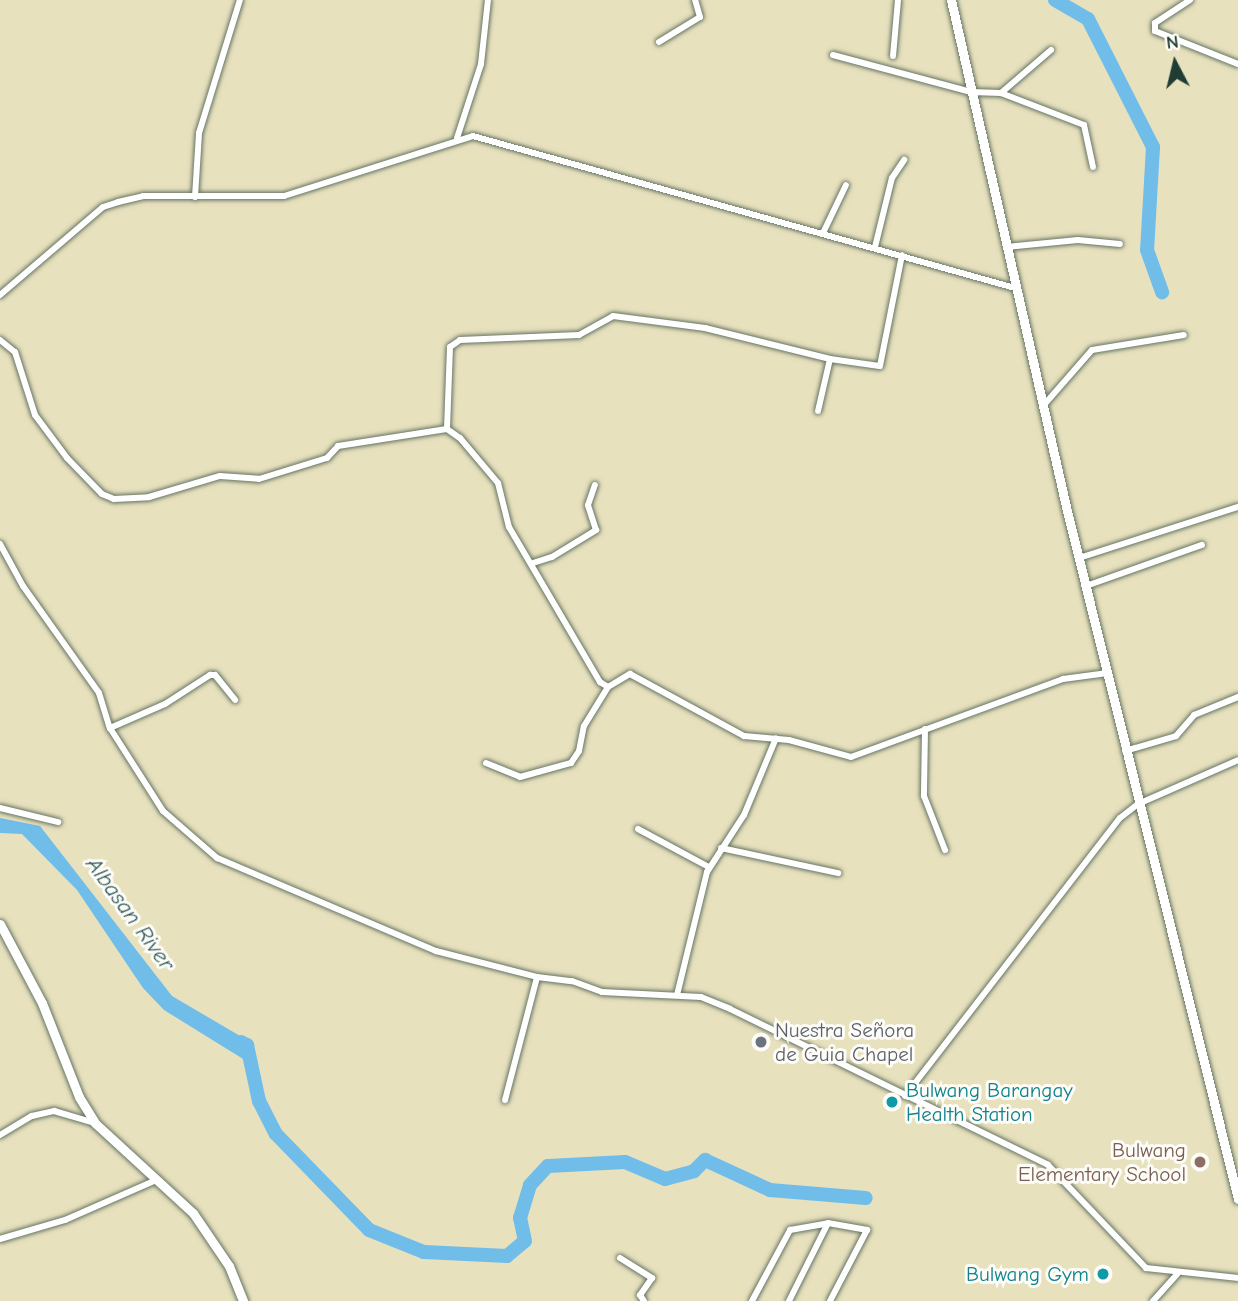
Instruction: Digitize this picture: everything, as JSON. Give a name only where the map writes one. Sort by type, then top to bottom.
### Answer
[{"type":"street","points":[[195,197],[200,133],[240,0]]},
{"type":"street","points":[[457,138],[481,64],[488,0]]},
{"type":"street","points":[[659,42],[700,17],[695,0]]},
{"type":"street","points":[[893,56],[898,0]]},
{"type":"street","points":[[951,0],[1015,288],[1125,751],[1238,1199]]},
{"type":"street","points":[[1190,0],[1155,23],[1156,31],[1238,64]]},
{"type":"street","points":[[1001,93],[1051,50]]},
{"type":"street","points":[[833,54],[971,92],[1001,93],[1084,125],[1093,167]]},
{"type":"street","points":[[0,295],[103,207],[143,197],[300,193],[457,138],[478,136],[1015,288]]},
{"type":"street","points":[[875,247],[892,178],[904,160]]},
{"type":"street","points":[[823,233],[846,185]]},
{"type":"street","points":[[1006,247],[1077,240],[1120,244]]},
{"type":"street","points":[[447,429],[450,347],[460,340],[579,335],[605,318],[626,317],[705,328],[830,359],[882,364],[902,255]]},
{"type":"street","points":[[1043,406],[1092,350],[1184,335]]},
{"type":"street","points":[[0,340],[15,352],[35,415],[67,458],[103,494],[114,499],[149,497],[220,476],[259,479],[327,458],[338,446],[447,429],[460,438],[498,483],[509,527],[533,563],[600,682],[608,687]]},
{"type":"street","points":[[818,411],[830,359]]},
{"type":"street","points":[[533,563],[552,557],[596,530],[588,505],[595,485]]},
{"type":"street","points":[[1079,558],[1238,508]]},
{"type":"street","points":[[0,544],[23,586],[99,693],[110,728],[163,811],[216,858],[396,937],[537,977],[572,981],[602,992],[701,998],[798,1039],[905,1096],[1048,1164],[1146,1268],[1177,1275],[1238,1278]]},
{"type":"street","points":[[1086,586],[1202,545]]},
{"type":"street","points":[[486,763],[520,777],[543,774],[571,763],[579,751],[584,726],[608,687],[630,674],[744,736],[776,738],[851,757],[1063,679],[1108,673]]},
{"type":"street","points":[[110,728],[164,704],[210,675],[215,675],[235,700]]},
{"type":"street","points":[[1125,751],[1176,736],[1194,715],[1238,697]]},
{"type":"street","points":[[925,729],[924,796],[945,849]]},
{"type":"street","points":[[677,995],[699,894],[709,867],[744,815],[776,738]]},
{"type":"street","points":[[905,1096],[1106,834],[1138,803],[1238,760]]},
{"type":"street","points":[[0,808],[58,822]]},
{"type":"street","points":[[638,829],[709,867]]},
{"type":"street","points":[[721,848],[838,873]]},
{"type":"street","points":[[0,925],[42,1003],[79,1097],[95,1123],[193,1213],[229,1266],[243,1301]]},
{"type":"street","points":[[505,1100],[537,977]]},
{"type":"street","points":[[0,1136],[32,1116],[54,1111],[95,1123]]},
{"type":"street","points":[[0,1239],[65,1220],[156,1180]]},
{"type":"street","points":[[789,1301],[828,1223]]},
{"type":"street","points":[[752,1301],[790,1230],[828,1223],[867,1230],[830,1301]]},
{"type":"street","points":[[620,1258],[652,1278],[640,1295],[644,1301]]},
{"type":"street","points":[[1153,1301],[1177,1275]]},
{"type":"water","points":[[0,818],[40,826],[172,996],[252,1043],[248,1062],[164,1010],[143,988],[77,890],[22,834],[0,833]]},
{"type":"waterway","points":[[1055,0],[1088,19],[1153,147],[1147,250],[1162,292]]},
{"type":"waterway","name":"Albasan River","points":[[241,1042],[247,1045],[259,1101],[276,1134],[369,1230],[424,1252],[507,1256],[525,1241],[520,1218],[530,1185],[548,1166],[625,1162],[665,1179],[694,1171],[705,1160],[770,1190],[866,1198]]},
{"type":"place","name":"Nuestra Señora de Guia Chapel","points":[[761,1042]]},
{"type":"place","name":"Bulwang Barangay Health Station","points":[[892,1102]]},
{"type":"place","name":"Bulwang Elementary School","points":[[1200,1162]]},
{"type":"place","name":"Bulwang Gym","points":[[1103,1274]]}]
